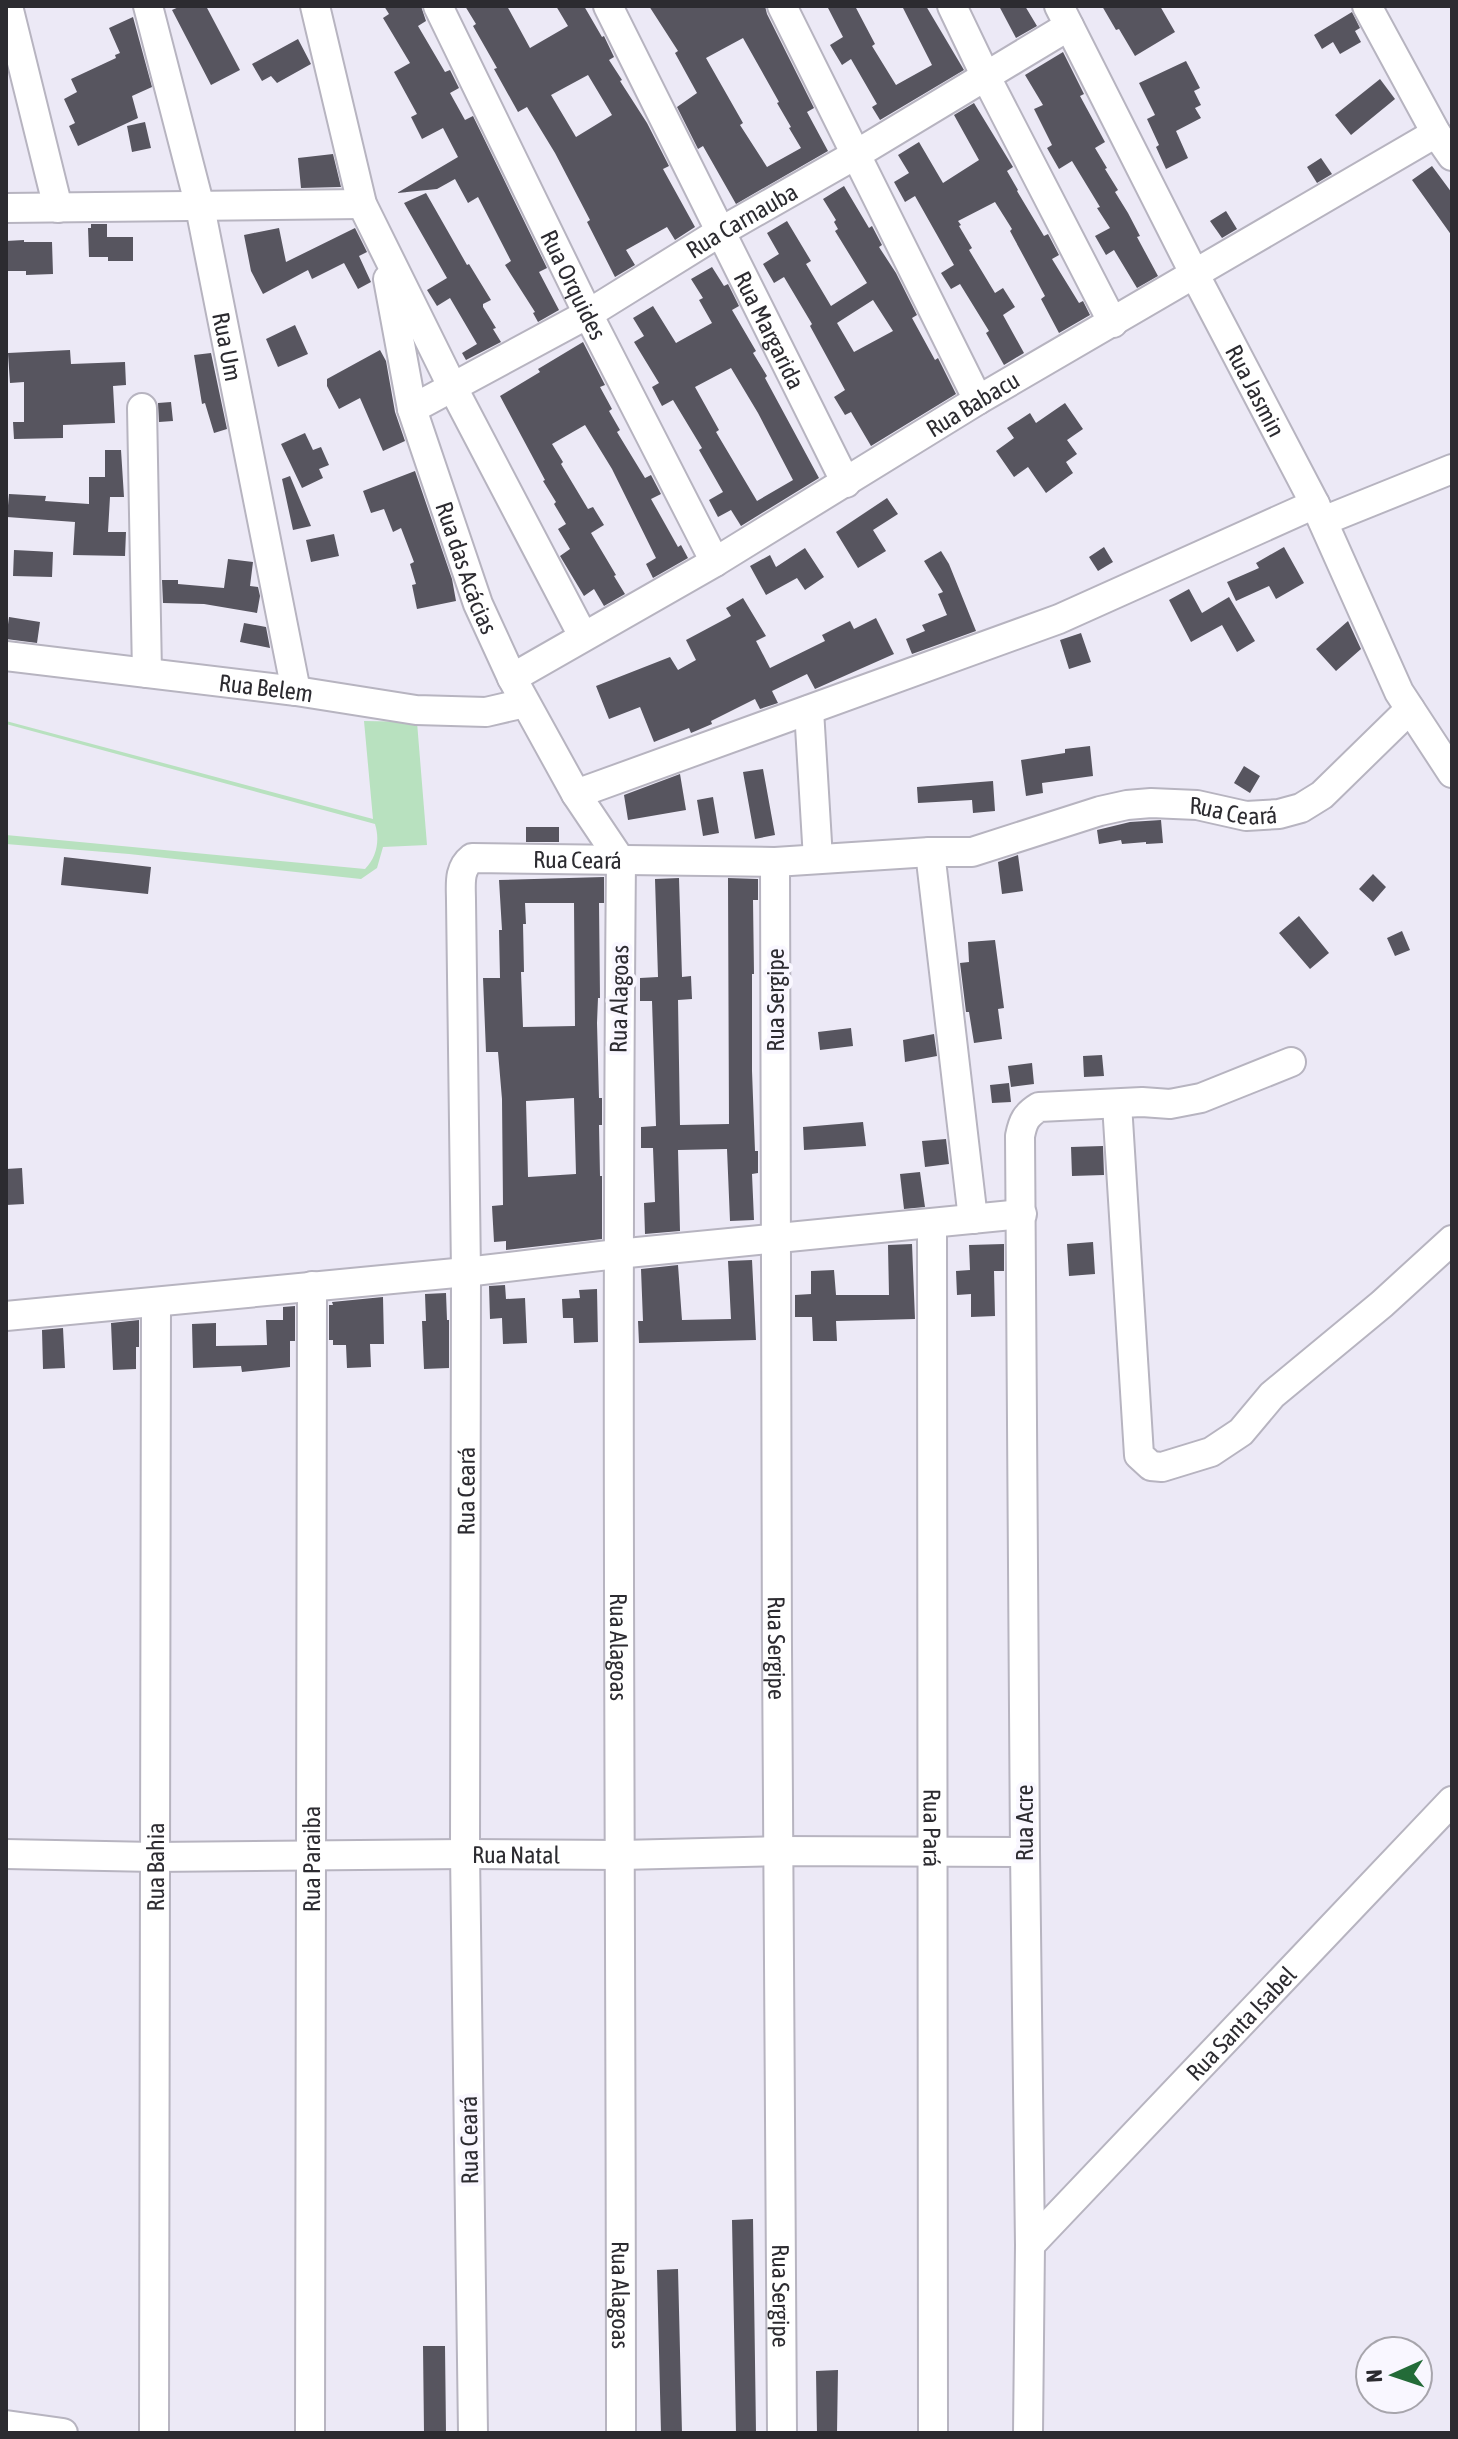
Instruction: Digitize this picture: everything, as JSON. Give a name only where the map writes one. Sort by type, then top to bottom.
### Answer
[{"type":"street","points":[[8,6],[58,208]]},
{"type":"street","name":"Rua Um","points":[[148,6],[200,207],[296,691]]},
{"type":"street","points":[[315,6],[362,204],[453,388],[583,636]]},
{"type":"street","name":"Rua Orquides","points":[[438,6],[588,314],[715,562]]},
{"type":"street","name":"Rua Margarida","points":[[608,6],[846,483]]},
{"type":"street","points":[[782,6],[978,400]]},
{"type":"street","points":[[952,6],[1113,323]]},
{"type":"street","points":[[1367,6],[1444,144]]},
{"type":"street","name":"Rua Carnauba","points":[[412,409],[588,314],[720,232],[986,77],[1064,16]]},
{"type":"street","name":"Rua Jasmin","points":[[1064,16],[1319,513],[1399,692],[1452,773]]},
{"type":"street","name":"Rua Babacu","points":[[512,678],[715,562],[978,400],[1195,275],[1444,144]]},
{"type":"street","points":[[6,208],[362,204]]},
{"type":"street","name":"Rua das Acácias","points":[[382,247],[412,409],[478,604],[525,703],[576,794],[621,861]]},
{"type":"street","points":[[142,408],[147,673]]},
{"type":"street","points":[[576,794],[1059,619],[1319,513],[1452,469]]},
{"type":"street","name":"Rua Belem","points":[[6,656],[296,691],[416,710],[486,712],[525,703]]},
{"type":"street","name":"Rua Ceará","points":[[473,2433],[465,1854],[466,1272],[461,901],[464,864],[472,858],[775,862],[972,852],[1127,805],[1197,805],[1246,816],[1279,814],[1301,808],[1322,795],[1410,709]]},
{"type":"street","points":[[809,710],[818,859]]},
{"type":"street","points":[[930,852],[973,1219]]},
{"type":"street","name":"Rua Alagoas","points":[[621,861],[617,1254],[621,2433]]},
{"type":"street","name":"Rua Sergipe","points":[[775,862],[773,1238],[782,2433]]},
{"type":"street","points":[[1291,1062],[1201,1098],[1170,1104],[1117,1104],[1139,1455],[1151,1466],[1162,1467],[1211,1452],[1241,1432],[1272,1395],[1382,1304],[1452,1240]]},
{"type":"street","name":"Rua Acre","points":[[1028,2433],[1030,2245],[1020,1136],[1022,1123],[1028,1114],[1039,1107],[1117,1104]]},
{"type":"street","points":[[6,1316],[1022,1214]]},
{"type":"street","name":"Rua Pará","points":[[932,1224],[933,2433]]},
{"type":"street","name":"Rua Paraiba","points":[[310,2433],[312,1286]]},
{"type":"street","name":"Rua Bahia","points":[[154,2433],[156,1303]]},
{"type":"street","name":"Rua Santa Isabel","points":[[1030,2245],[1452,1801]]},
{"type":"street","name":"Rua Natal","points":[[6,1854],[154,1857],[621,1855],[780,1851],[1025,1852]]},
{"type":"street","points":[[6,2425],[63,2433]]},
{"type":"green space","points":[[6,721],[373,819],[364,721],[417,722],[427,845],[383,847],[377,868],[361,879],[6,844],[6,835],[365,869],[375,854],[377,836],[375,824],[6,724]]},
{"type":"building","points":[[181,6],[206,6],[240,70],[211,85],[172,10]]},
{"type":"building","points":[[384,6],[421,6],[426,21],[418,26],[445,72],[450,70],[459,88],[450,93],[465,120],[473,116],[547,268],[539,272],[559,310],[538,322],[535,312],[505,265],[511,261],[478,197],[468,203],[455,179],[437,189],[397,193],[458,157],[443,128],[422,139],[411,117],[417,114],[394,72],[410,63],[383,18],[389,14]]},
{"type":"building","points":[[465,6],[507,6],[530,48],[568,26],[556,6],[584,6],[604,36],[614,57],[609,60],[647,123],[669,166],[663,169],[695,227],[675,240],[667,227],[626,250],[635,265],[615,277],[555,153],[527,107],[518,112],[473,26],[476,24]],"holes":[[[588,75],[612,115],[576,137],[551,95]]]},
{"type":"building","points":[[649,6],[765,6],[814,108],[807,112],[828,151],[736,204],[703,146],[698,149],[677,107],[697,93],[675,53],[678,51]],"holes":[[[743,38],[801,148],[767,167],[740,125],[743,123],[706,58]]]},
{"type":"building","points":[[827,6],[855,6],[875,44],[872,46],[896,85],[932,65],[902,6],[926,6],[964,70],[880,120],[872,107],[877,104],[851,59],[842,65],[830,45],[843,37]]},
{"type":"building","points":[[999,6],[1025,6],[1037,26],[1016,38]]},
{"type":"building","points":[[1102,6],[1160,6],[1175,32],[1135,56]]},
{"type":"building","points":[[1352,12],[1360,28],[1355,31],[1361,42],[1340,54],[1333,42],[1322,49],[1314,35]]},
{"type":"building","points":[[133,17],[152,87],[132,96],[138,118],[78,146],[69,126],[75,123],[64,99],[77,92],[71,79],[116,58],[115,55],[120,53],[109,28]]},
{"type":"building","points":[[298,39],[311,64],[277,83],[271,76],[262,81],[252,64]]},
{"type":"building","points":[[1063,52],[1084,94],[1080,96],[1105,142],[1095,148],[1158,276],[1137,288],[1114,250],[1106,255],[1095,236],[1110,228],[1097,208],[1100,207],[1072,161],[1059,169],[1047,148],[1052,145],[1034,109],[1043,105],[1025,75]]},
{"type":"building","points":[[1186,61],[1200,88],[1194,91],[1201,105],[1195,108],[1201,118],[1176,131],[1188,158],[1166,169],[1147,119],[1155,115],[1139,83]]},
{"type":"building","points":[[1380,79],[1395,99],[1351,135],[1335,115]]},
{"type":"building","points":[[974,103],[1013,167],[1007,171],[1017,191],[1059,255],[1052,259],[1090,315],[1059,333],[1041,299],[1045,296],[995,202],[958,221],[972,248],[969,250],[995,293],[1003,288],[1015,307],[1003,315],[1024,353],[1004,365],[986,333],[989,331],[960,284],[951,289],[941,273],[954,265],[915,196],[905,202],[894,182],[909,173],[898,155],[919,142],[943,183],[979,160],[954,115]]},
{"type":"building","points":[[145,122],[151,148],[132,152],[127,126]]},
{"type":"building","points":[[333,154],[341,187],[301,188],[298,158]]},
{"type":"building","points":[[1321,158],[1332,174],[1317,183],[1307,167]]},
{"type":"building","points":[[1432,166],[1452,193],[1452,236],[1412,180]]},
{"type":"building","points":[[844,186],[869,228],[872,226],[882,245],[879,247],[917,315],[912,318],[935,360],[938,358],[956,394],[871,446],[851,412],[845,415],[834,397],[845,390],[810,326],[812,324],[784,277],[774,283],[763,264],[779,254],[767,233],[787,221],[811,261],[806,264],[831,306],[867,283],[835,231],[838,229],[836,220],[823,199]],"holes":[[[873,300],[893,331],[854,352],[837,323]]]},
{"type":"building","points":[[426,193],[491,300],[483,307],[501,342],[466,360],[462,353],[477,344],[450,298],[437,306],[427,290],[447,278],[404,203]]},
{"type":"building","points":[[1226,211],[1237,229],[1222,238],[1210,221]]},
{"type":"building","points":[[91,224],[107,224],[107,237],[133,237],[133,261],[89,257],[88,228]]},
{"type":"building","points":[[279,228],[286,262],[355,228],[367,252],[359,256],[371,282],[358,289],[344,263],[312,279],[308,270],[263,294],[251,271],[244,235]]},
{"type":"building","points":[[6,241],[52,242],[53,274],[26,275],[26,271],[6,271]]},
{"type":"building","points":[[712,267],[724,286],[728,284],[739,306],[732,310],[756,351],[753,353],[767,376],[765,378],[819,478],[741,526],[731,510],[718,517],[709,500],[723,492],[699,450],[702,448],[673,400],[662,406],[652,387],[659,383],[634,342],[644,336],[633,318],[653,306],[676,343],[712,323],[699,300],[703,298],[691,279]],"holes":[[[731,368],[793,480],[757,501],[716,432],[719,430],[695,387]]]},
{"type":"building","points":[[295,325],[308,354],[278,367],[266,339]]},
{"type":"building","points":[[583,342],[605,385],[600,387],[620,430],[617,432],[645,478],[651,475],[661,494],[651,499],[678,547],[681,545],[688,558],[653,578],[646,564],[656,558],[612,469],[585,425],[552,444],[588,509],[593,507],[604,525],[591,533],[625,594],[604,606],[594,589],[584,596],[560,556],[570,549],[558,529],[566,524],[500,396]]},
{"type":"building","points":[[70,350],[71,364],[125,362],[126,385],[113,386],[115,423],[63,425],[63,438],[14,439],[13,422],[24,422],[24,382],[10,383],[8,353]]},
{"type":"building","points":[[380,350],[386,361],[395,412],[405,441],[383,451],[360,398],[339,409],[327,386],[327,379]]},
{"type":"building","points":[[211,353],[227,429],[214,433],[205,403],[202,404],[194,355]]},
{"type":"building","points":[[171,402],[173,421],[159,422],[158,403]]},
{"type":"building","points":[[1065,403],[1083,429],[1067,440],[1077,454],[1066,462],[1073,473],[1046,493],[1028,467],[1014,477],[996,451],[1014,438],[1007,428],[1030,413],[1036,423]]},
{"type":"building","points":[[305,433],[313,450],[321,447],[329,465],[319,469],[323,478],[302,488],[281,444]]},
{"type":"building","points":[[105,450],[121,450],[124,497],[110,497],[108,532],[126,532],[125,556],[73,555],[75,522],[7,517],[9,494],[46,496],[45,501],[89,504],[89,477],[105,477]]},
{"type":"building","points":[[415,471],[452,579],[456,601],[417,609],[412,585],[416,584],[410,564],[414,562],[401,528],[393,532],[384,509],[371,513],[363,491]]},
{"type":"building","points":[[290,476],[311,526],[293,530],[282,479]]},
{"type":"building","points":[[887,498],[898,514],[873,530],[886,551],[858,568],[836,532]]},
{"type":"building","points":[[334,534],[339,556],[311,562],[306,540]]},
{"type":"building","points":[[1104,547],[1113,562],[1098,571],[1089,557]]},
{"type":"building","points":[[1284,547],[1304,583],[1276,599],[1269,586],[1236,601],[1227,582],[1259,568],[1256,563]]},
{"type":"building","points":[[805,548],[824,577],[805,590],[797,578],[766,595],[750,566],[770,555],[776,567]]},
{"type":"building","points":[[14,550],[53,552],[52,577],[13,576]]},
{"type":"building","points":[[941,551],[976,631],[912,654],[906,639],[925,631],[922,625],[947,615],[938,594],[943,592],[924,561]]},
{"type":"building","points":[[228,559],[253,562],[250,586],[258,587],[257,613],[204,604],[163,603],[162,580],[224,588]]},
{"type":"building","points":[[1189,589],[1202,613],[1229,597],[1255,641],[1237,652],[1222,625],[1191,642],[1169,600]]},
{"type":"building","points":[[743,598],[766,636],[756,641],[770,668],[825,641],[822,635],[850,621],[854,629],[876,618],[894,654],[815,689],[807,674],[772,691],[778,703],[760,709],[755,699],[691,733],[689,728],[654,742],[640,707],[609,719],[596,686],[670,657],[678,670],[696,660],[686,640],[731,616],[726,608]]},
{"type":"building","points":[[9,617],[40,622],[37,643],[6,639]]},
{"type":"building","points":[[1348,621],[1361,649],[1336,671],[1316,649]]},
{"type":"building","points":[[244,623],[266,627],[270,648],[240,642]]},
{"type":"building","points":[[1081,633],[1091,662],[1069,669],[1060,640]]},
{"type":"building","points":[[1090,746],[1093,776],[1042,783],[1043,793],[1026,796],[1021,760]]},
{"type":"building","points":[[1244,766],[1260,776],[1250,793],[1234,783]]},
{"type":"building","points":[[763,769],[775,835],[755,839],[743,772]]},
{"type":"building","points":[[680,774],[686,810],[628,820],[624,795]]},
{"type":"building","points":[[993,781],[995,811],[973,813],[972,800],[918,803],[917,787]]},
{"type":"building","points":[[713,797],[719,833],[703,836],[697,800]]},
{"type":"building","points":[[1161,820],[1163,843],[1122,844],[1121,840],[1099,844],[1097,830],[1130,822]]},
{"type":"building","points":[[526,827],[559,827],[559,842],[526,842]]},
{"type":"building","points":[[1018,855],[1023,891],[1002,894],[998,862]]},
{"type":"building","points":[[64,857],[151,867],[148,894],[61,885]]},
{"type":"building","points":[[1373,874],[1386,887],[1373,902],[1359,889]]},
{"type":"building","points":[[604,877],[604,903],[599,903],[600,998],[597,1023],[599,1098],[602,1098],[602,1125],[599,1125],[602,1239],[506,1250],[506,1241],[494,1242],[492,1206],[503,1205],[502,1099],[498,1052],[486,1052],[483,978],[500,978],[499,930],[502,930],[499,880]],"holes":[[[525,903],[574,903],[575,1026],[523,1027],[521,972],[524,972]],[[574,1098],[576,1174],[528,1177],[526,1101]]]},
{"type":"building","points":[[679,878],[682,977],[691,976],[692,999],[678,1000],[680,1125],[729,1124],[728,878],[758,879],[758,900],[753,900],[752,974],[752,1071],[755,1151],[758,1151],[758,1173],[752,1174],[754,1220],[730,1221],[727,1149],[678,1150],[680,1231],[645,1234],[644,1203],[655,1202],[653,1148],[641,1148],[641,1127],[656,1126],[652,1001],[640,1001],[640,978],[658,977],[655,879]]},
{"type":"building","points":[[1299,916],[1329,953],[1310,969],[1279,933]]},
{"type":"building","points":[[1402,931],[1410,950],[1395,956],[1387,938]]},
{"type":"building","points":[[995,940],[1004,1008],[998,1009],[1002,1039],[974,1043],[969,1012],[966,1012],[960,963],[969,962],[968,942]]},
{"type":"building","points":[[851,1028],[853,1046],[820,1050],[818,1032]]},
{"type":"building","points":[[934,1034],[937,1056],[905,1062],[903,1040]]},
{"type":"building","points":[[1102,1055],[1104,1076],[1084,1077],[1083,1056]]},
{"type":"building","points":[[1032,1063],[1034,1084],[1011,1087],[1008,1066]]},
{"type":"building","points":[[1009,1083],[1011,1102],[992,1103],[990,1085]]},
{"type":"building","points":[[863,1122],[866,1146],[804,1150],[803,1127]]},
{"type":"building","points":[[946,1139],[949,1164],[925,1167],[922,1141]]},
{"type":"building","points":[[1103,1146],[1104,1175],[1072,1176],[1071,1147]]},
{"type":"building","points":[[22,1168],[24,1204],[6,1205],[6,1169]]},
{"type":"building","points":[[920,1172],[925,1207],[904,1209],[900,1174]]},
{"type":"building","points":[[1093,1242],[1095,1274],[1069,1276],[1067,1244]]},
{"type":"building","points":[[912,1244],[915,1319],[836,1321],[837,1341],[813,1341],[812,1317],[795,1317],[795,1295],[811,1294],[811,1271],[834,1270],[836,1295],[889,1295],[888,1245]]},
{"type":"building","points":[[1004,1244],[1004,1271],[994,1271],[995,1316],[971,1317],[971,1294],[957,1295],[956,1271],[970,1270],[969,1245]]},
{"type":"building","points":[[752,1260],[756,1340],[639,1343],[638,1321],[643,1321],[641,1269],[678,1265],[682,1320],[731,1319],[728,1261]]},
{"type":"building","points":[[505,1285],[506,1299],[525,1298],[527,1343],[503,1344],[502,1318],[490,1319],[489,1286]]},
{"type":"building","points":[[597,1289],[598,1342],[574,1343],[573,1318],[563,1318],[562,1299],[580,1298],[579,1290]]},
{"type":"building","points":[[446,1293],[449,1368],[424,1369],[422,1321],[426,1321],[425,1294]]},
{"type":"building","points":[[383,1297],[384,1344],[370,1344],[371,1367],[347,1368],[346,1345],[333,1345],[333,1340],[329,1340],[329,1305],[333,1305],[332,1302]]},
{"type":"building","points":[[295,1306],[295,1341],[290,1341],[290,1367],[242,1372],[241,1366],[193,1368],[192,1324],[216,1323],[216,1346],[267,1345],[266,1320],[283,1320],[283,1307]]},
{"type":"building","points":[[139,1320],[136,1369],[113,1370],[111,1323]]},
{"type":"building","points":[[63,1328],[65,1368],[43,1369],[42,1330]]},
{"type":"building","points":[[753,2219],[756,2433],[736,2433],[732,2220]]},
{"type":"building","points":[[678,2269],[682,2433],[661,2433],[657,2270]]},
{"type":"building","points":[[423,2346],[445,2346],[446,2433],[424,2433]]},
{"type":"building","points":[[838,2370],[837,2433],[817,2433],[816,2371]]}]
